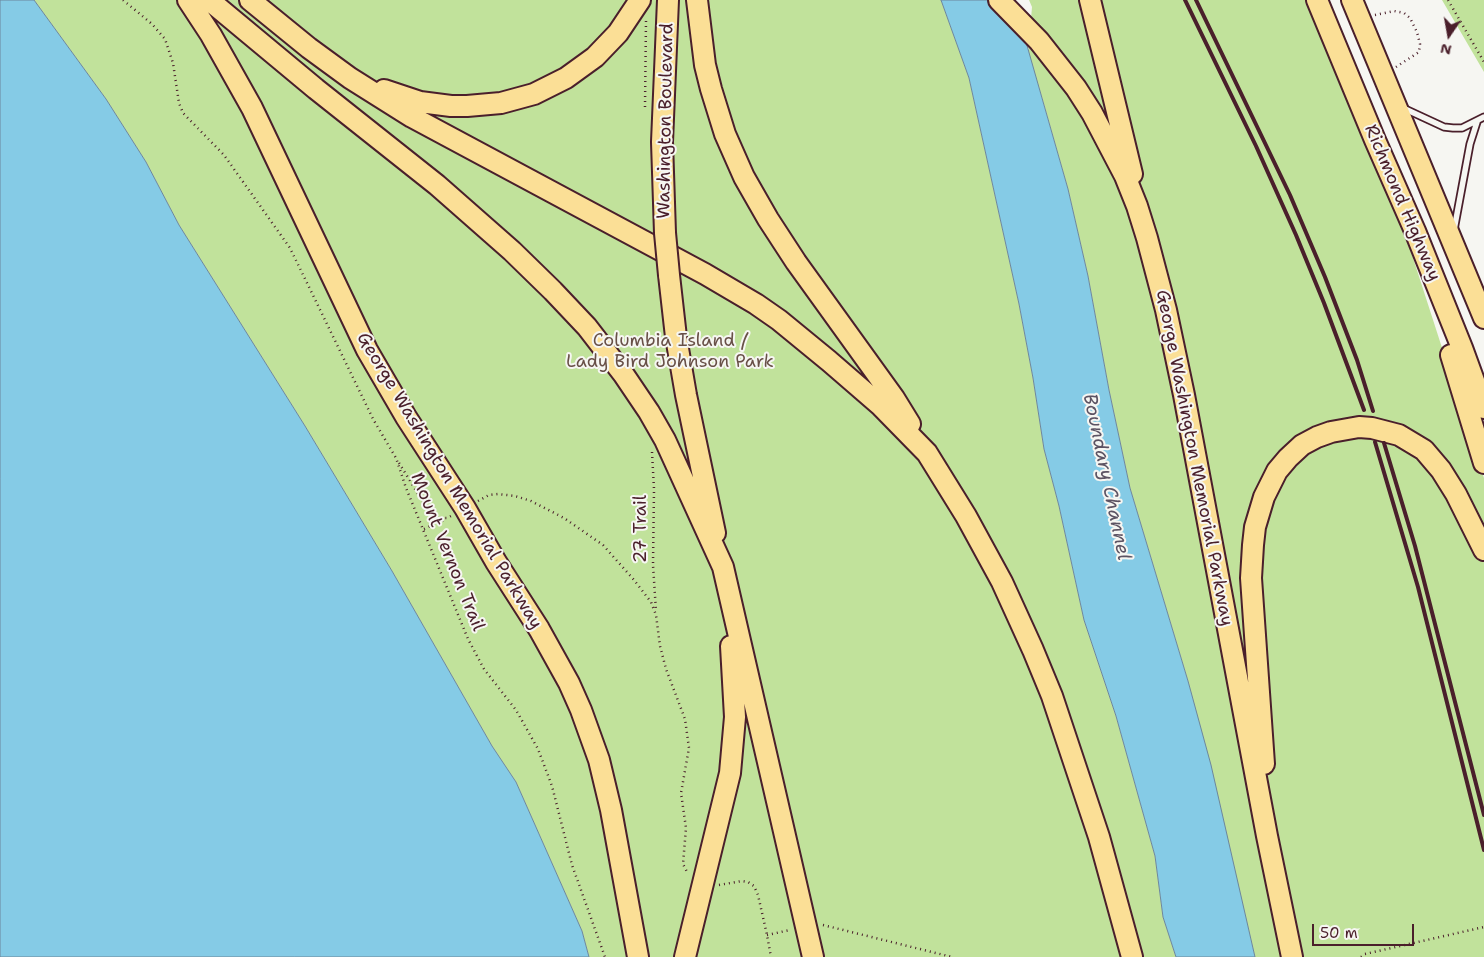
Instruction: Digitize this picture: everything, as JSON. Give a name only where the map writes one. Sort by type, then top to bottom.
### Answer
[{"type":"highway","name":"George Washington Memorial Parkway","points":[[188,0],[211,35],[252,108],[368,350],[406,417],[465,508],[496,562],[539,629],[569,683],[590,734],[601,768],[613,818],[638,957]]},
{"type":"highway","points":[[210,0],[470,214],[533,270],[586,327],[624,374],[649,412],[665,440],[722,567],[805,930],[813,957]]},
{"type":"highway","points":[[250,0],[309,48],[350,78],[421,121],[705,274],[756,304],[829,360],[881,406],[928,454],[966,516],[1002,582],[1049,687],[1091,810],[1132,957]]},
{"type":"highway","points":[[350,78],[404,97],[435,105],[467,106],[517,99],[551,87],[595,57],[618,33],[640,0]]},
{"type":"highway","name":"Washington Boulevard","points":[[668,0],[662,142],[665,233],[676,337],[686,395],[722,567]]},
{"type":"highway","name":"Washington Boulevard","points":[[697,0],[706,65],[713,97],[744,177],[782,240],[894,398],[928,454]]},
{"type":"highway","name":"George Washington Memorial Parkway","points":[[999,0],[1039,41],[1076,88],[1114,154],[1137,206],[1157,272],[1184,394],[1267,836],[1292,957]]},
{"type":"highway","points":[[1090,0],[1128,156],[1137,206]]},
{"type":"highway","name":"Richmond Highway","points":[[1317,0],[1415,231],[1484,408]]},
{"type":"highway","name":"Richmond Highway","points":[[1352,0],[1484,318]]},
{"type":"highway","points":[[1415,231],[1484,463]]},
{"type":"highway","points":[[1267,836],[1263,738],[1251,562],[1258,513],[1269,484],[1277,471],[1302,445],[1317,436],[1359,427],[1372,428],[1398,435],[1424,450],[1442,470],[1484,550]]},
{"type":"highway","points":[[685,957],[728,787],[732,762],[735,717],[731,602]]},
{"type":"highway","points":[[805,930],[819,957]]},
{"type":"lane","points":[[1397,106],[1444,127],[1462,128],[1484,117]]},
{"type":"lane","points":[[1452,240],[1476,122]]},
{"type":"path","name":"Mount Vernon Trail","points":[[123,0],[152,24],[165,39],[173,63],[179,103],[183,113],[224,155],[290,248],[374,419],[396,458],[406,488],[468,639],[484,669],[516,710],[538,749],[552,786],[572,865],[605,957]]},
{"type":"path","points":[[1448,0],[1484,62]]},
{"type":"path","points":[[1361,19],[1387,11],[1399,12],[1410,18],[1417,32],[1420,48],[1417,55],[1384,74]]},
{"type":"path","name":"27 Trail","points":[[651,450],[654,489],[653,548],[656,615],[660,646],[666,669],[685,719],[689,748],[681,793],[686,828],[683,859],[685,869],[691,876]]},
{"type":"path","points":[[396,458],[428,510],[435,516],[447,518]]},
{"type":"path","points":[[472,504],[489,495],[515,496],[531,501],[564,518],[603,545],[640,587],[651,602],[656,615]]},
{"type":"path","points":[[424,529],[456,513]]},
{"type":"path","points":[[717,885],[748,882],[754,886],[768,935],[771,957]]},
{"type":"path","points":[[1361,957],[1365,954],[1484,927]]},
{"type":"path","points":[[768,935],[805,930],[952,957]]},
{"type":"green space","name":"Columbia Island / Lady Bird Johnson Park","points":[[34,0],[941,0],[969,78],[1019,304],[1044,449],[1059,506],[1084,620],[1116,716],[1155,856],[1163,917],[1176,957],[589,957],[582,931],[516,782],[492,746],[392,571],[305,426],[179,225],[146,162],[106,99]]},
{"type":"green space","points":[[1029,0],[1311,0],[1375,140],[1484,478],[1484,957],[1255,957],[1188,681],[1130,488],[1109,390],[1088,276],[1068,189],[1028,53],[1032,7]]},
{"type":"green space","points":[[1442,0],[1484,0],[1484,72]]},
{"type":"water","points":[[0,0],[34,0],[106,99],[146,162],[179,225],[305,426],[392,571],[492,746],[516,782],[582,931],[589,957],[0,957]]},
{"type":"water","name":"Boundary Channel","points":[[941,0],[1014,0],[1068,189],[1088,276],[1109,390],[1130,488],[1188,681],[1211,765],[1255,957],[1176,957],[1163,917],[1155,856],[1116,716],[1084,620],[1059,506],[1044,449],[1019,304],[969,78]]},
{"type":"railway","points":[[1185,0],[1256,146],[1296,235],[1364,410]]},
{"type":"railway","points":[[1196,0],[1290,195],[1325,277],[1357,360],[1373,411]]},
{"type":"railway","points":[[1375,442],[1418,587],[1484,850]]},
{"type":"railway","points":[[1384,443],[1415,546],[1484,815]]}]
